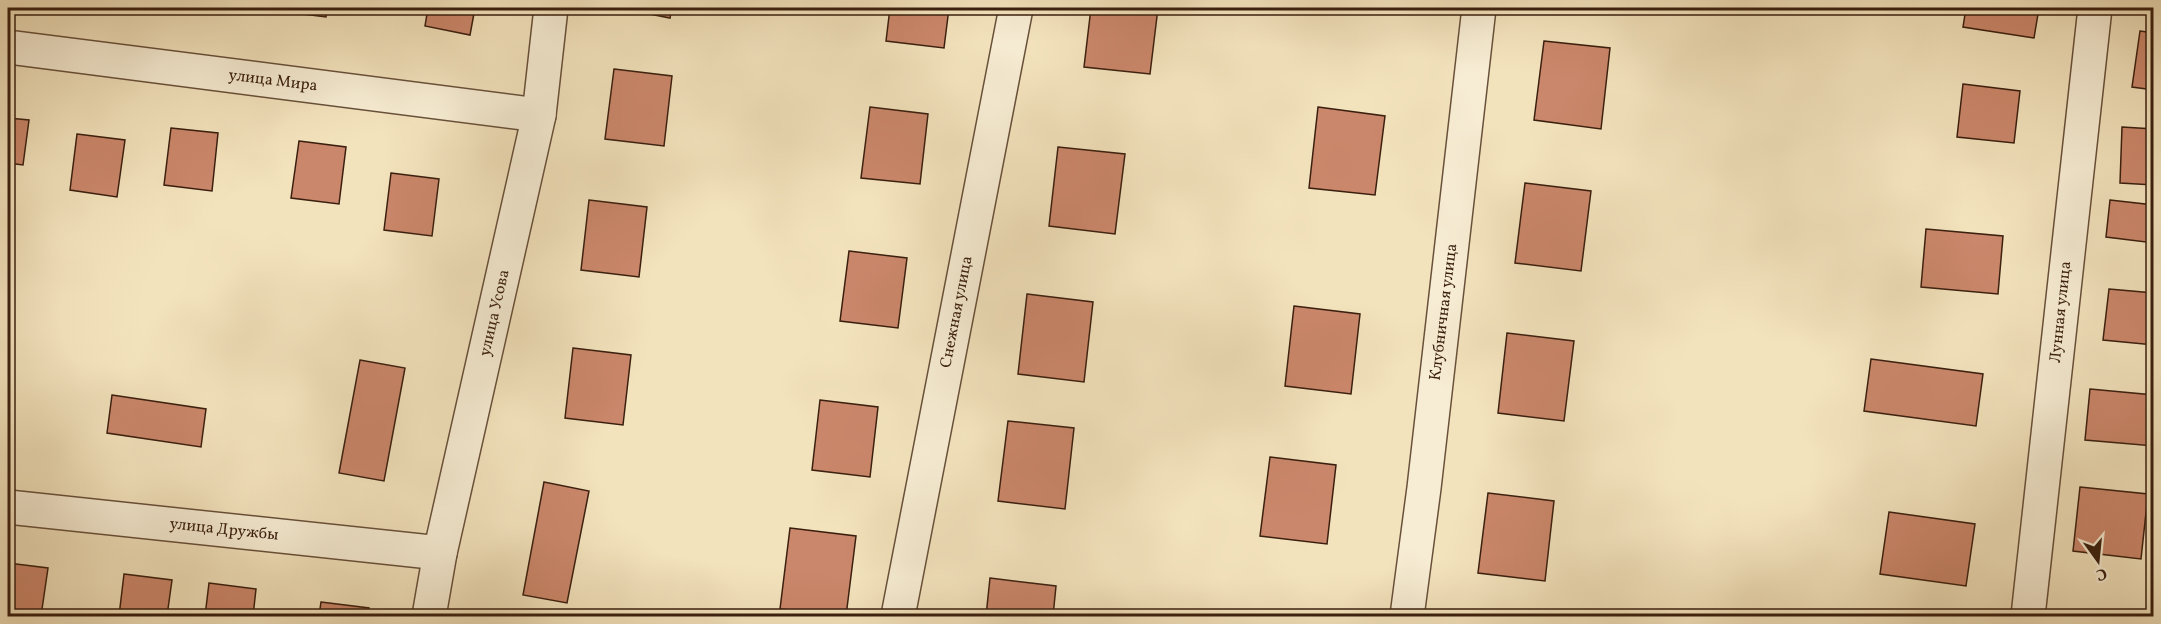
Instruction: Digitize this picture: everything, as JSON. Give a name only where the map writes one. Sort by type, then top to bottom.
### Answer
[{"type":"street","name":"улица Усова","points":[[429,616],[440,553],[539,115],[551,8]]},
{"type":"street","name":"Снежная улица","points":[[898,616],[1016,8]]},
{"type":"street","name":"Клубничная улица","points":[[1407,616],[1424,488],[1479,8]]},
{"type":"street","name":"Лунная улица","points":[[2028,616],[2095,8]]},
{"type":"street","name":"улица Мира","points":[[8,47],[539,115]]},
{"type":"street","name":"улица Дружбы","points":[[8,507],[440,553]]},
{"type":"building","points":[[280,8],[327,8],[326,17],[279,11]]},
{"type":"building","points":[[428,8],[475,8],[470,35],[425,26]]},
{"type":"building","points":[[626,8],[672,8],[670,18]]},
{"type":"building","points":[[890,8],[949,8],[944,48],[886,41]]},
{"type":"building","points":[[1091,8],[1158,8],[1150,74],[1084,67]]},
{"type":"building","points":[[1966,8],[2039,8],[2034,38],[1963,27]]},
{"type":"building","points":[[2140,31],[2154,33],[2154,90],[2132,87]]},
{"type":"building","points":[[1544,41],[1610,48],[1601,129],[1534,120]]},
{"type":"building","points":[[614,69],[672,76],[664,146],[605,139]]},
{"type":"building","points":[[1963,84],[2020,91],[2014,143],[1957,137]]},
{"type":"building","points":[[870,107],[928,114],[920,184],[861,178]]},
{"type":"building","points":[[1318,107],[1385,116],[1375,195],[1309,188]]},
{"type":"building","points":[[8,118],[29,120],[23,165],[8,163]]},
{"type":"building","points":[[2122,127],[2154,129],[2154,185],[2120,183]]},
{"type":"building","points":[[171,128],[218,133],[212,191],[164,185]]},
{"type":"building","points":[[77,134],[125,140],[117,197],[70,190]]},
{"type":"building","points":[[299,141],[346,147],[339,204],[291,198]]},
{"type":"building","points":[[1058,147],[1125,154],[1115,234],[1049,226]]},
{"type":"building","points":[[391,173],[439,179],[432,236],[384,230]]},
{"type":"building","points":[[1525,183],[1591,191],[1581,271],[1515,263]]},
{"type":"building","points":[[589,200],[647,207],[639,277],[581,270]]},
{"type":"building","points":[[2110,200],[2154,205],[2154,243],[2106,237]]},
{"type":"building","points":[[1926,229],[2003,236],[1998,294],[1921,287]]},
{"type":"building","points":[[849,251],[907,258],[898,328],[840,321]]},
{"type":"building","points":[[2109,289],[2154,293],[2154,345],[2103,340]]},
{"type":"building","points":[[1027,294],[1093,302],[1084,382],[1018,374]]},
{"type":"building","points":[[1294,306],[1360,314],[1351,394],[1285,386]]},
{"type":"building","points":[[1507,333],[1574,341],[1564,421],[1498,413]]},
{"type":"building","points":[[573,348],[631,355],[623,425],[565,418]]},
{"type":"building","points":[[1871,359],[1983,374],[1976,426],[1864,411]]},
{"type":"building","points":[[360,360],[405,368],[384,481],[339,473]]},
{"type":"building","points":[[2090,389],[2154,395],[2154,446],[2085,440]]},
{"type":"building","points":[[112,395],[206,409],[201,447],[107,433]]},
{"type":"building","points":[[820,400],[878,407],[870,477],[812,470]]},
{"type":"building","points":[[1008,421],[1074,428],[1065,509],[998,501]]},
{"type":"building","points":[[1270,457],[1336,465],[1327,544],[1260,536]]},
{"type":"building","points":[[544,482],[589,491],[567,603],[523,595]]},
{"type":"building","points":[[2080,487],[2148,494],[2141,559],[2073,551]]},
{"type":"building","points":[[1488,493],[1554,501],[1545,581],[1478,573]]},
{"type":"building","points":[[1889,512],[1975,524],[1966,586],[1880,574]]},
{"type":"building","points":[[790,528],[856,536],[846,616],[780,609]]},
{"type":"building","points":[[8,563],[48,568],[41,616],[8,616]]},
{"type":"building","points":[[124,574],[172,580],[167,616],[119,616]]},
{"type":"building","points":[[990,578],[1056,586],[1053,616],[986,616]]},
{"type":"building","points":[[209,583],[256,589],[253,616],[205,616]]},
{"type":"building","points":[[321,602],[369,608],[368,616],[319,616]]},
{"type":"building","points":[[1261,611],[1302,616],[1260,616]]}]
